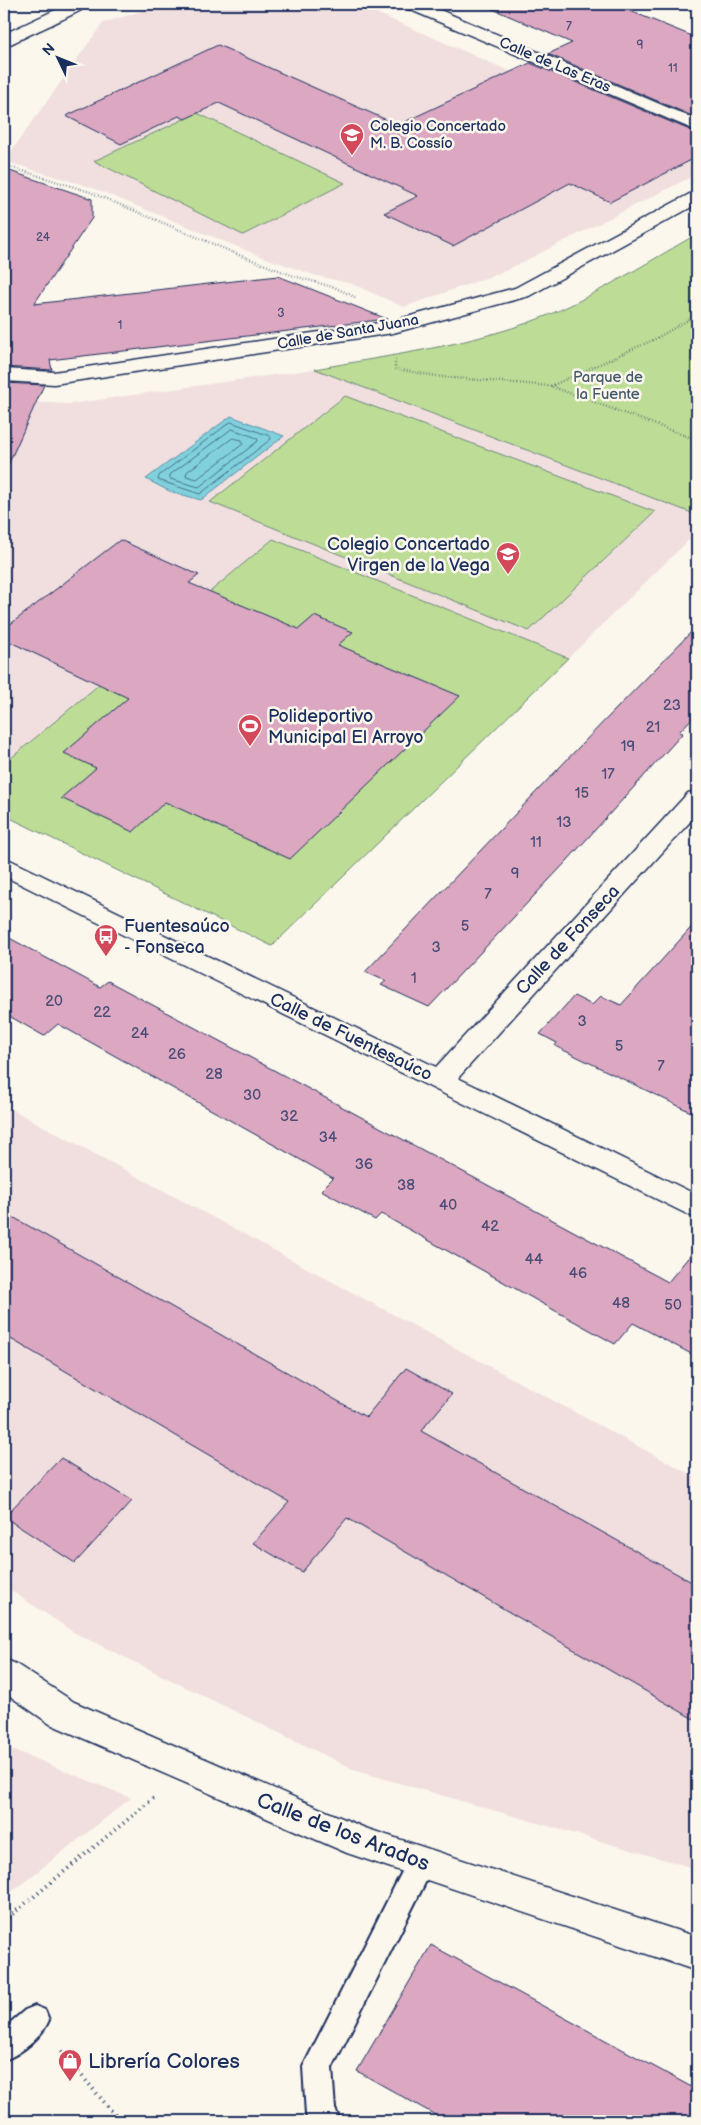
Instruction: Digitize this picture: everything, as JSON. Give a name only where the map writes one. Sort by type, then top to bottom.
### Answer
[{"type":"street","points":[[4,40],[59,13],[83,4]]},
{"type":"street","name":"Calle de Las Eras","points":[[412,4],[697,126]]},
{"type":"street","points":[[4,40],[15,23],[30,10]]},
{"type":"street","name":"Calle de Santa Juana","points":[[4,375],[54,378],[392,327],[522,292],[582,261],[697,196]]},
{"type":"street","name":"Calle de Fonseca","points":[[440,1080],[697,799]]},
{"type":"street","name":"Calle de Fuentesaúco","points":[[4,866],[697,1208]]},
{"type":"street","name":"Calle de los Arados","points":[[4,1674],[62,1713],[359,1842],[697,1954]]},
{"type":"lane","points":[[326,2121],[321,2115],[317,2067],[421,1863]]},
{"type":"lane","points":[[4,2046],[35,2020]]},
{"type":"path","points":[[4,165],[90,192],[239,255],[294,276],[336,288],[370,304],[392,327],[395,369],[443,377],[550,386],[697,440]]},
{"type":"path","points":[[550,386],[655,339],[697,315]]},
{"type":"path","points":[[4,1921],[189,1769]]},
{"type":"shaded area","name":"Colegio Concertado M. B. Cossío","points":[[183,4],[356,4],[697,153],[697,174],[503,272],[404,307],[352,284],[314,275],[260,256],[90,187],[4,161],[103,23],[141,11]]},
{"type":"shaded area","name":"Colegio Concertado Virgen de la Vega","points":[[315,369],[697,515],[697,532],[568,658],[273,539],[4,764],[4,401],[70,404]]},
{"type":"shaded area","points":[[4,1105],[697,1478],[697,1869],[357,1771],[75,1633],[4,1586]]},
{"type":"shaded area","points":[[4,1746],[131,1798],[4,1898]]},
{"type":"green space","points":[[197,113],[345,183],[243,235],[94,161]]},
{"type":"green space","name":"Parque de la Fuente","points":[[697,234],[697,515],[315,369],[447,345],[512,328],[544,317],[622,278]]},
{"type":"green space","points":[[345,396],[655,512],[529,631],[210,502]]},
{"type":"green space","name":"Polideportivo Municipal El Arroyo","points":[[273,539],[568,658],[272,946],[4,815],[4,764]]},
{"type":"water","points":[[231,416],[284,436],[201,500],[169,491],[146,479]]},
{"type":"building","points":[[481,4],[613,4],[697,38],[697,118],[548,54],[572,43]]},
{"type":"building","points":[[218,45],[398,125],[530,63],[697,133],[697,157],[610,202],[570,183],[453,246],[384,213],[418,196],[219,103],[185,119],[179,116],[121,144],[66,116]]},
{"type":"building","points":[[4,169],[92,199],[92,218],[34,304],[278,276],[387,319],[50,360],[52,370],[4,367]]},
{"type":"building","points":[[4,383],[44,385],[4,474]]},
{"type":"building","points":[[120,540],[199,575],[189,583],[299,629],[314,616],[353,632],[338,645],[460,696],[290,859],[165,802],[133,832],[61,798],[96,768],[64,753],[128,698],[4,639],[4,629]]},
{"type":"building","points":[[697,626],[697,713],[679,732],[683,733],[566,862],[429,1007],[381,985],[386,981],[365,972],[578,748]]},
{"type":"building","points":[[697,921],[697,1115],[555,1046],[557,1043],[540,1034],[574,996],[592,1005],[601,996],[621,1005]]},
{"type":"building","points":[[4,935],[100,987],[108,981],[668,1282],[697,1247],[697,1357],[633,1323],[615,1344],[381,1214],[375,1220],[321,1190],[333,1178],[58,1024],[44,1036],[4,1013]]},
{"type":"building","points":[[4,1212],[366,1417],[406,1368],[452,1394],[421,1431],[697,1585],[697,1721],[347,1518],[302,1572],[253,1543],[289,1502],[4,1335]]},
{"type":"building","points":[[61,1458],[132,1501],[75,1563],[4,1517]]},
{"type":"building","points":[[431,1945],[697,2090],[697,2121],[446,2121],[357,2071]]},
{"type":"place","name":"Colegio Concertado M. B. Cossío","points":[[352,156]]},
{"type":"place","name":"Colegio Concertado Virgen de la Vega","points":[[508,575]]},
{"type":"place","name":"Polideportivo Municipal El Arroyo","points":[[250,747]]},
{"type":"place","name":"Fuentesaúco - Fonseca","points":[[106,957]]},
{"type":"place","name":"Librería Colores","points":[[70,2082]]}]
